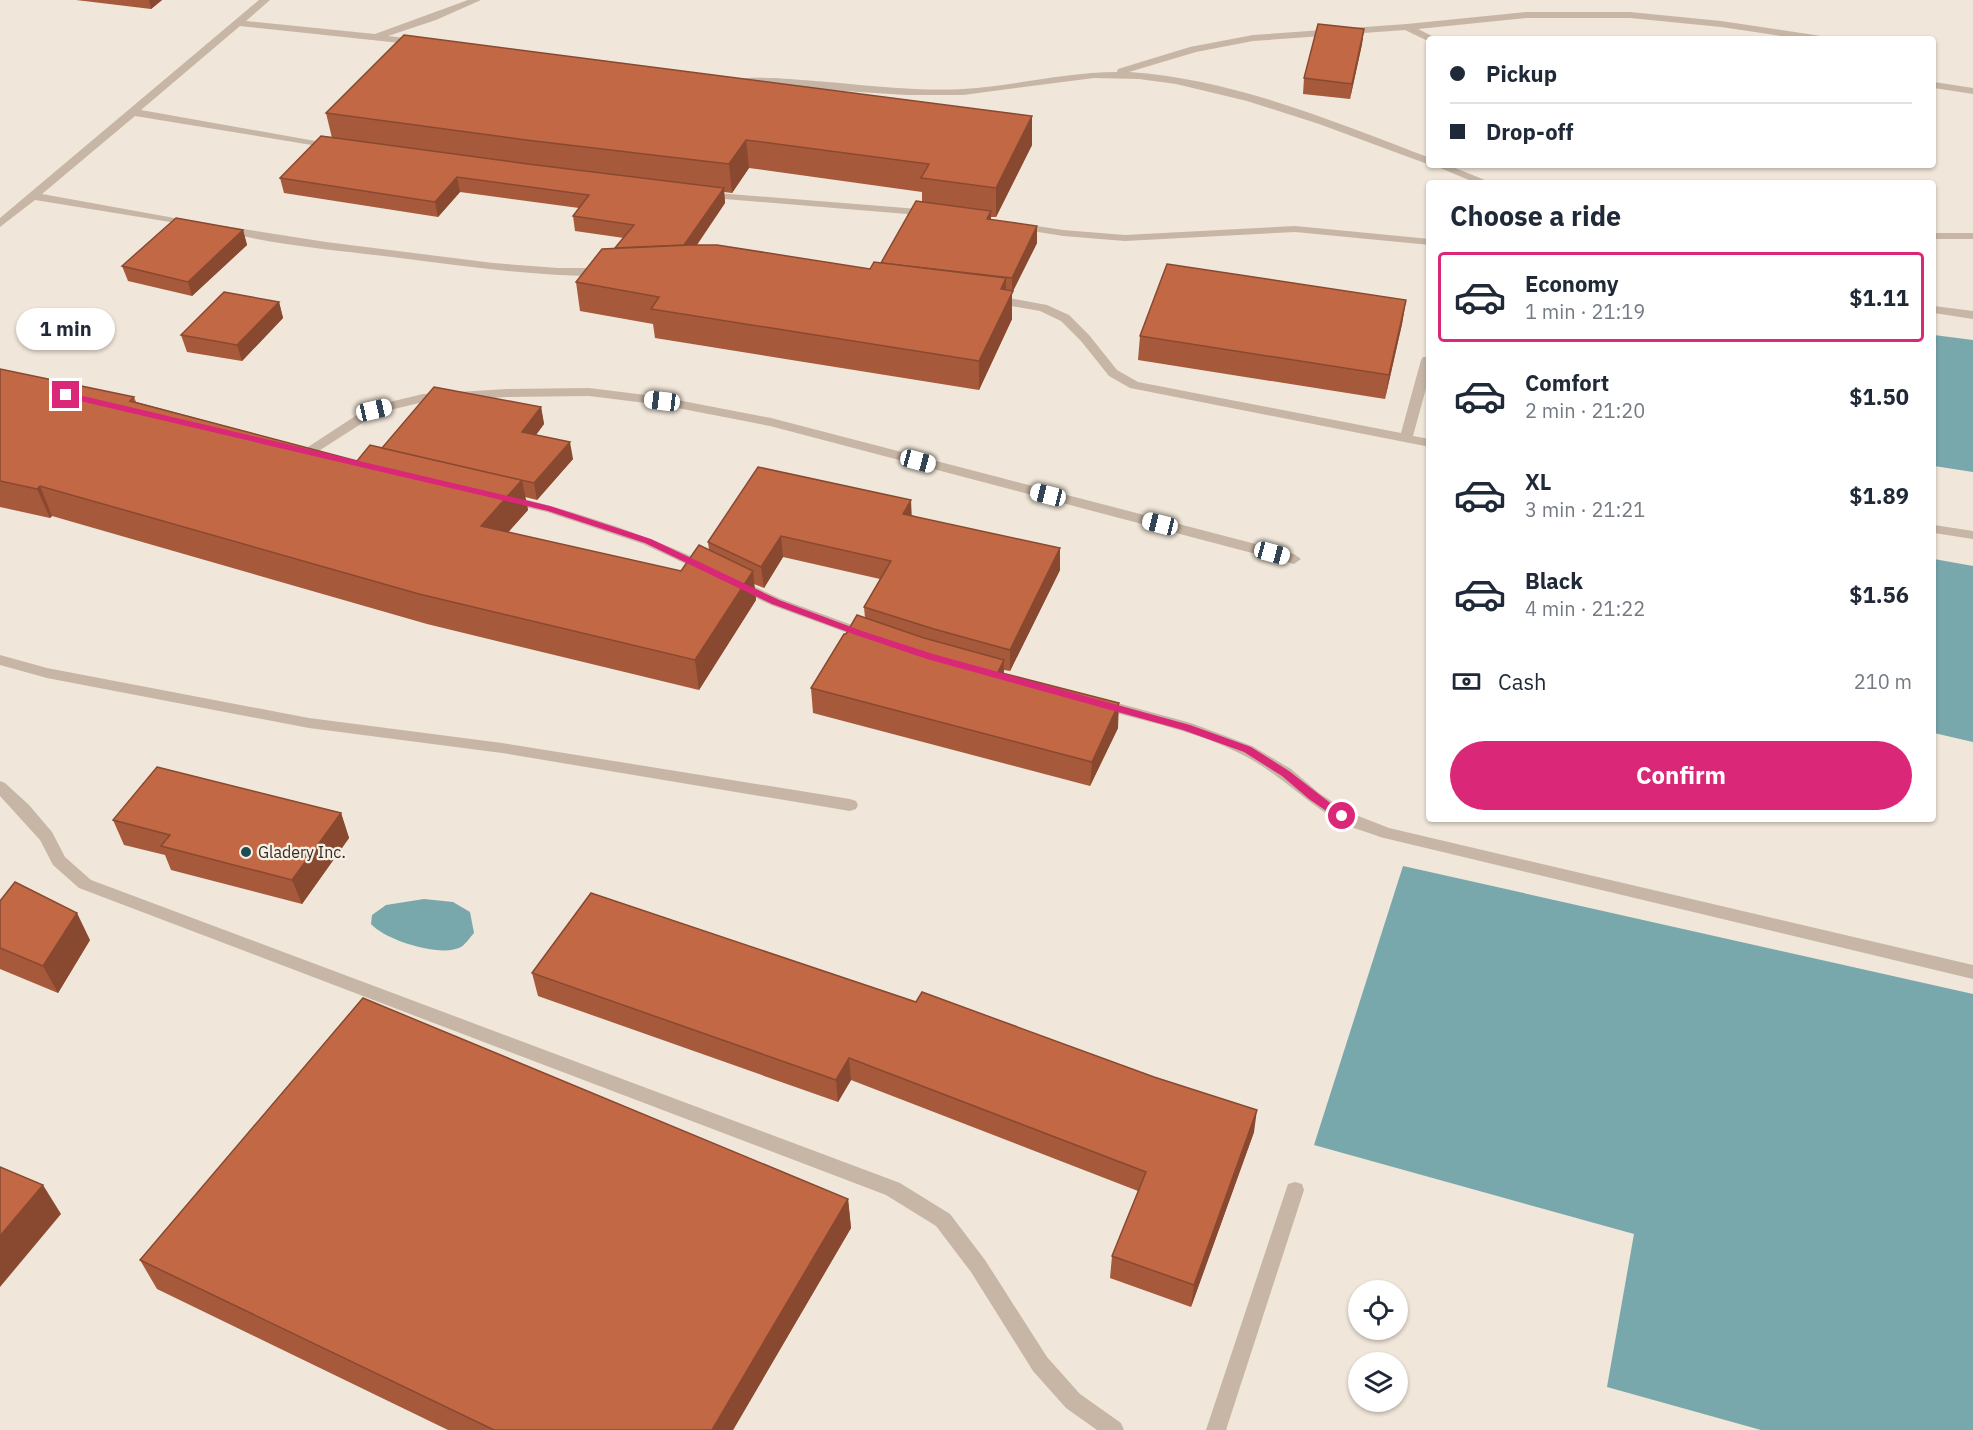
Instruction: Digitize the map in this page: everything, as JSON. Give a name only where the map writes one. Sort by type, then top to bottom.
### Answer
[{"type":"street","points":[[0,224],[265,0]]},
{"type":"street","points":[[374,37],[433,18],[476,0]]},
{"type":"street","points":[[1113,73],[1194,50],[1253,38],[1407,27],[1526,15],[1630,15],[1721,24],[1801,36]]},
{"type":"street","points":[[238,22],[430,43]]},
{"type":"street","points":[[1407,27],[1426,37]]},
{"type":"street","points":[[722,81],[774,80],[919,92],[965,92],[1086,74],[1113,73],[1191,85],[1262,102],[1426,161]]},
{"type":"street","points":[[1936,85],[1973,91]]},
{"type":"street","points":[[132,112],[340,148]]},
{"type":"street","points":[[1446,168],[1478,180]]},
{"type":"street","points":[[697,194],[947,215]]},
{"type":"street","points":[[33,196],[289,241],[489,266],[575,273],[611,272]]},
{"type":"street","points":[[1005,224],[1063,233],[1125,238],[1295,229],[1426,242]]},
{"type":"street","points":[[1936,236],[1973,236]]},
{"type":"street","points":[[976,297],[1032,306],[1065,318],[1085,338],[1113,373],[1134,385],[1426,442]]},
{"type":"street","points":[[1936,310],[1973,315]]},
{"type":"street","points":[[1406,439],[1426,364]]},
{"type":"street","points":[[332,456],[303,449],[374,410],[423,398],[507,393],[589,392],[662,401],[771,422],[1294,559]]},
{"type":"street","points":[[493,495],[550,509],[648,541],[776,602],[879,640]]},
{"type":"street","points":[[1936,529],[1973,536]]},
{"type":"street","points":[[0,660],[47,673],[309,723],[502,748],[850,805]]},
{"type":"street","points":[[1086,700],[1186,727],[1247,750],[1286,774],[1313,797],[1342,816],[1386,833],[1973,972]]},
{"type":"street","points":[[0,787],[23,808],[46,836],[59,861],[85,884],[893,1189],[943,1220],[978,1266],[1040,1364],[1073,1401],[1114,1430]]},
{"type":"street","points":[[1216,1430],[1295,1190]]},
{"type":"water","points":[[1936,335],[1973,340],[1973,472],[1936,466]]},
{"type":"water","points":[[1936,559],[1973,566],[1973,742],[1936,733]]},
{"type":"water","points":[[1403,866],[1973,994],[1973,1430],[1761,1430],[1607,1387],[1634,1234],[1314,1145]]},
{"type":"water","points":[[424,899],[453,902],[470,912],[474,933],[463,946],[452,950],[440,950],[414,946],[388,936],[371,924],[372,915],[386,905]]},
{"type":"building","points":[[1318,24],[1364,29],[1352,84],[1304,78]]},
{"type":"building","points":[[404,35],[1032,116],[996,188],[921,178],[929,164],[746,140],[729,164],[326,113]]},
{"type":"building","points":[[321,136],[724,188],[684,245],[615,248],[634,225],[573,216],[589,195],[457,177],[435,202],[280,178]]},
{"type":"building","points":[[916,201],[991,211],[987,219],[1037,226],[1012,278],[881,263]]},
{"type":"building","points":[[176,218],[243,230],[188,282],[122,266]]},
{"type":"building","points":[[717,245],[870,269],[874,262],[1006,278],[1001,289],[1013,291],[979,361],[651,309],[659,297],[576,282],[602,249]]},
{"type":"building","points":[[1167,264],[1406,300],[1389,375],[1140,336]]},
{"type":"building","points":[[224,292],[279,302],[237,345],[181,335]]},
{"type":"building","points":[[0,369],[134,397],[130,401],[357,461],[370,445],[522,480],[481,526],[681,571],[699,545],[753,571],[695,660],[419,594],[40,486],[37,489],[0,481]]},
{"type":"building","points":[[434,387],[541,407],[522,432],[570,442],[534,483],[382,448]]},
{"type":"building","points":[[758,467],[911,500],[903,514],[1060,548],[1010,650],[864,607],[891,561],[781,536],[761,567],[708,542]]},
{"type":"building","points":[[857,615],[924,638],[1004,660],[998,672],[1119,703],[1092,762],[811,688]]},
{"type":"building","name":"Gladery Inc.","points":[[157,767],[341,813],[292,880],[161,846],[170,835],[113,820]]},
{"type":"building","points":[[15,882],[77,913],[43,966],[0,948],[0,901]]},
{"type":"building","points":[[591,893],[916,1002],[922,992],[1154,1077],[1257,1110],[1194,1285],[1112,1256],[1146,1172],[849,1058],[836,1080],[532,973]]},
{"type":"building","points":[[363,998],[848,1199],[712,1430],[494,1430],[140,1260]]},
{"type":"building","points":[[0,1167],[43,1185],[0,1236]]},
{"type":"place","name":"Gladery Inc.","points":[[246,852]]},
{"type":"route","points":[[66,395],[550,509],[648,541],[776,602],[859,633],[930,657],[1186,727],[1247,750],[1286,774],[1313,797],[1342,816]]}]
